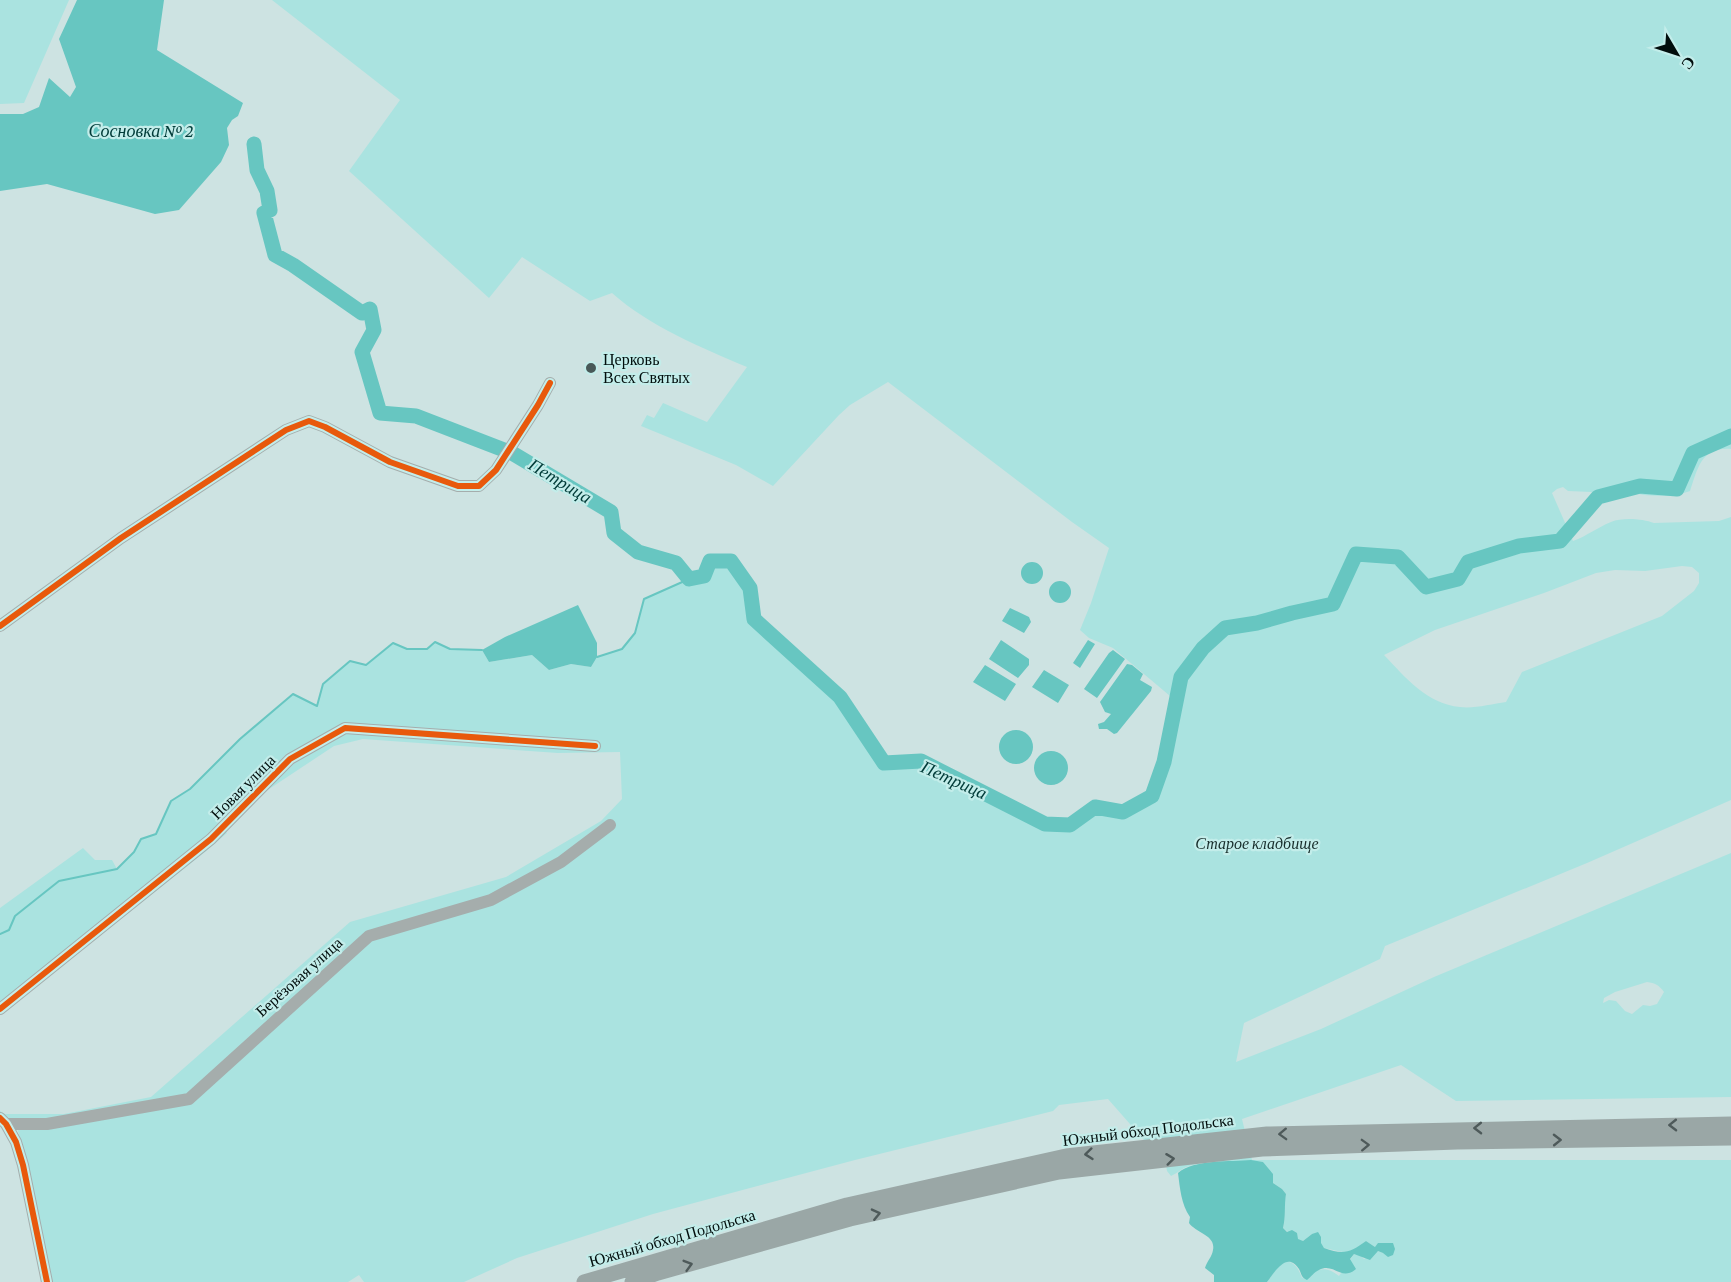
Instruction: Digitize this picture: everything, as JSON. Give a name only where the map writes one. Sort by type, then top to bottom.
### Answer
[{"type":"main road","name":"Южный обход Подольска","points":[[584,1282],[847,1205],[1066,1156],[1267,1134],[1731,1124]]},
{"type":"main road","name":"Южный обход Подольска","points":[[632,1282],[850,1219],[1059,1172],[1262,1149],[1457,1142],[1731,1138]]},
{"type":"street","points":[[0,627],[121,538],[286,430],[309,421],[325,427],[390,462],[458,486],[479,486],[496,470],[550,383]]},
{"type":"street","name":"Новая улица","points":[[0,1008],[211,839],[290,759],[345,728],[595,746]]},
{"type":"street","name":"Берёзовая улица","points":[[3,1121],[47,1124],[189,1099],[369,936],[491,900],[561,862],[610,825]]},
{"type":"street","points":[[3,1121],[16,1142],[23,1165],[47,1282]]},
{"type":"green space","points":[[0,0],[69,0],[24,103],[0,104]]},
{"type":"green space","name":"Старое кладбище","points":[[272,0],[1731,0],[1731,449],[1713,451],[1707,455],[1699,467],[1690,491],[1685,493],[1650,496],[1568,491],[1563,487],[1552,493],[1573,541],[1621,519],[1654,523],[1719,521],[1731,517],[1731,800],[1587,863],[1385,946],[1380,959],[1244,1023],[1236,1062],[1321,1029],[1434,977],[1731,853],[1731,1097],[1456,1101],[1401,1065],[1242,1119],[1252,1160],[1731,1160],[1731,1282],[1267,1282],[1278,1267],[1287,1262],[1294,1264],[1302,1278],[1325,1269],[1339,1276],[1354,1254],[1364,1259],[1378,1251],[1383,1253],[1392,1243],[1375,1247],[1366,1241],[1352,1252],[1347,1253],[1324,1248],[1312,1234],[1303,1241],[1298,1240],[1283,1228],[1286,1194],[1273,1183],[1263,1162],[1227,1161],[1192,1165],[1171,1176],[1166,1165],[1108,1099],[1059,1105],[1053,1111],[855,1160],[653,1214],[517,1258],[464,1282],[364,1282],[359,1275],[348,1282],[52,1282],[25,1153],[17,1128],[0,1116],[0,1111],[5,1114],[64,1114],[151,1097],[350,922],[506,877],[601,821],[622,799],[620,752],[558,753],[363,739],[334,746],[254,799],[222,828],[227,833],[205,852],[0,1015],[0,908],[83,848],[95,860],[112,860],[117,869],[134,852],[141,839],[156,834],[171,801],[190,789],[240,739],[293,694],[317,706],[323,684],[350,661],[366,665],[393,643],[407,649],[427,649],[435,642],[450,649],[482,650],[489,662],[532,655],[549,670],[571,664],[591,667],[597,657],[622,649],[635,633],[644,599],[689,579],[704,576],[710,561],[731,561],[750,588],[754,619],[840,697],[884,763],[921,761],[1045,824],[1070,825],[1095,807],[1123,812],[1151,796],[1164,762],[1176,701],[1113,648],[1089,638],[1080,630],[1109,548],[888,382],[850,405],[773,486],[736,465],[641,426],[647,415],[654,418],[663,403],[707,422],[747,367],[659,326],[612,293],[590,301],[522,257],[489,298],[349,171],[400,100]],"holes":[[[1682,566],[1692,567],[1699,573],[1699,583],[1694,591],[1662,616],[1522,672],[1506,702],[1465,707],[1437,701],[1418,688],[1384,655],[1435,630],[1596,573],[1615,570],[1645,571]],[[1647,982],[1657,985],[1664,992],[1657,1004],[1643,1005],[1632,1014],[1625,1011],[1616,1001],[1609,1000],[1603,1003],[1604,998],[1615,992]]]},
{"type":"water","name":"Сосновка № 2","points":[[77,0],[164,0],[157,50],[243,103],[238,116],[227,128],[229,145],[221,162],[179,210],[155,214],[47,184],[0,191],[0,114],[23,114],[39,107],[49,78],[70,97],[76,87],[59,39]]},
{"type":"water","points":[[1032,562],[1040,565],[1043,573],[1040,581],[1032,584],[1024,581],[1021,573],[1024,565]]},
{"type":"water","points":[[1060,581],[1068,584],[1071,592],[1068,600],[1060,603],[1052,600],[1049,592],[1052,584]]},
{"type":"water","points":[[578,605],[597,643],[597,657],[591,667],[571,664],[549,670],[532,655],[489,662],[482,650],[505,637]]},
{"type":"water","points":[[1010,608],[1029,617],[1031,622],[1024,633],[1002,621]]},
{"type":"water","points":[[1001,640],[1029,659],[1029,665],[1018,678],[989,659]]},
{"type":"water","points":[[1088,640],[1095,644],[1080,668],[1073,663]]},
{"type":"water","points":[[1113,650],[1125,659],[1097,698],[1084,689]]},
{"type":"water","points":[[1127,664],[1132,665],[1143,674],[1140,680],[1152,687],[1114,734],[1107,729],[1099,729],[1098,724],[1104,722],[1111,714],[1105,712],[1100,702]]},
{"type":"water","points":[[985,665],[1016,684],[1005,701],[973,682]]},
{"type":"water","points":[[1044,670],[1069,685],[1058,703],[1032,687]]},
{"type":"water","points":[[1016,730],[1028,735],[1033,747],[1028,759],[1016,764],[1004,759],[999,747],[1004,735]]},
{"type":"water","points":[[1051,751],[1063,756],[1068,768],[1063,780],[1051,785],[1039,780],[1034,768],[1039,756]]},
{"type":"water","points":[[1251,1160],[1263,1162],[1273,1174],[1273,1183],[1286,1194],[1283,1228],[1287,1232],[1292,1230],[1297,1233],[1298,1239],[1303,1241],[1318,1232],[1324,1248],[1336,1252],[1346,1252],[1366,1241],[1375,1247],[1378,1243],[1393,1243],[1395,1249],[1393,1255],[1388,1257],[1378,1251],[1370,1260],[1354,1254],[1350,1259],[1356,1269],[1351,1272],[1346,1274],[1324,1268],[1307,1280],[1294,1264],[1285,1262],[1267,1282],[1214,1282],[1214,1275],[1205,1268],[1212,1252],[1212,1241],[1189,1223],[1190,1217],[1180,1190],[1178,1173],[1193,1165],[1203,1163]]},
{"type":"waterway","name":"Петрица","points":[[254,144],[257,170],[267,191],[270,210],[264,213],[275,255],[362,313],[370,309],[374,330],[362,352],[380,413],[416,416],[512,453],[611,512],[614,533],[638,552],[676,563],[689,579],[704,576],[710,561],[731,561],[750,588],[754,619],[840,697],[884,763],[921,761],[1045,824],[1070,825],[1095,807],[1123,812],[1152,796],[1164,762],[1181,677],[1203,648],[1225,628],[1257,623],[1333,604],[1356,554],[1398,557],[1426,587],[1458,579],[1468,562],[1519,546],[1560,541],[1598,497],[1640,486],[1677,489],[1693,453],[1731,436]]},
{"type":"waterway","points":[[597,657],[622,649],[635,633],[644,599],[689,579]]},
{"type":"waterway","points":[[0,934],[9,930],[15,916],[59,881],[117,869],[134,852],[141,839],[156,834],[171,801],[190,789],[240,739],[293,694],[317,706],[323,684],[350,661],[366,665],[393,643],[407,649],[427,649],[435,642],[450,649],[482,650]]},
{"type":"cycle path","points":[[0,626],[121,538],[286,430],[309,421],[325,427],[390,462],[458,486],[479,486],[496,470],[550,383]]},
{"type":"cycle path","points":[[0,1009],[211,839],[290,759],[345,728],[595,746]]},
{"type":"cycle path","points":[[0,1118],[16,1142],[23,1165],[47,1282]]},
{"type":"place","name":"Церковь Всех Святых","points":[[591,368]]}]
